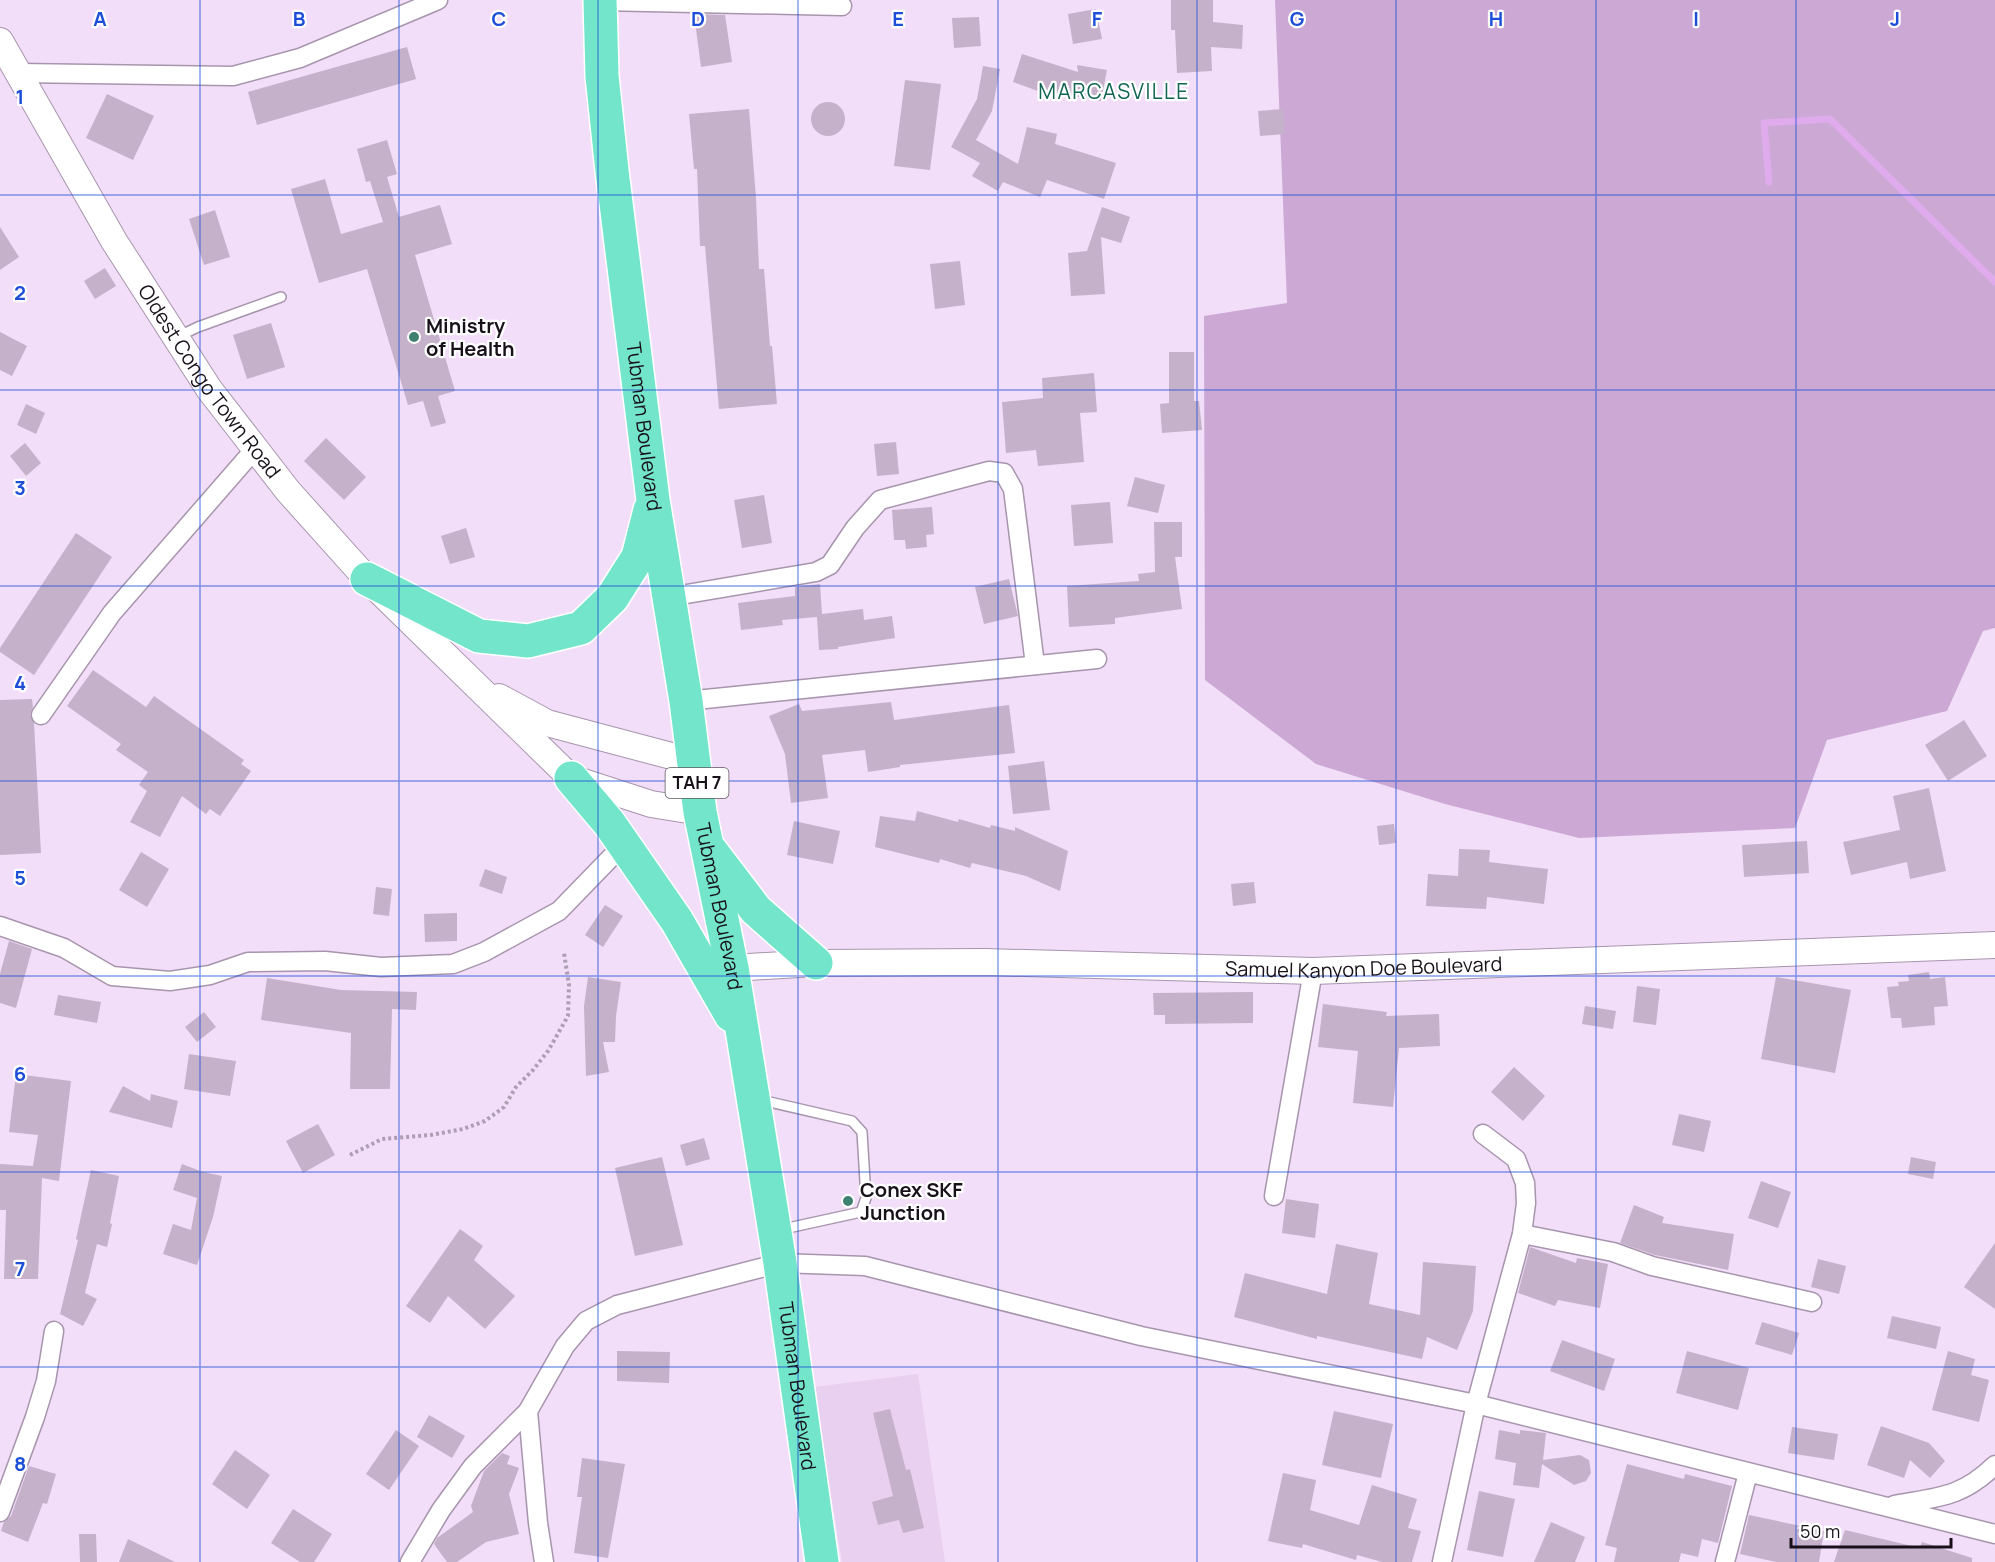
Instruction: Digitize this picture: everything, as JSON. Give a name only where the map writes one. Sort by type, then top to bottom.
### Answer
[{"type":"highway","name":"Tubman Boulevard","points":[[600,1],[602,76],[612,171],[653,500],[686,701],[700,812],[732,968],[775,1230],[822,1562]]},
{"type":"highway","points":[[367,579],[480,636],[528,641],[581,628],[612,598],[638,557],[653,500]]},
{"type":"highway","points":[[571,778],[609,823],[677,921],[742,1034]]},
{"type":"highway","points":[[706,844],[756,910],[816,963]]},
{"type":"street","points":[[9,77],[234,76],[300,58],[438,0]]},
{"type":"street","points":[[600,1],[842,6]]},
{"type":"street","name":"Oldest Congo Town Road","points":[[0,41],[9,77],[209,389],[288,490],[367,579],[571,778]]},
{"type":"street","points":[[41,715],[112,613],[255,448]]},
{"type":"street","points":[[669,597],[816,572],[830,565],[855,528],[880,500],[989,471],[1004,473],[1013,489],[1035,665]]},
{"type":"street","points":[[686,701],[1097,659]]},
{"type":"street","points":[[473,682],[548,723],[694,762]]},
{"type":"street","points":[[571,778],[651,804],[700,812]]},
{"type":"street","points":[[0,926],[64,948],[112,976],[158,980],[170,981],[210,975],[248,962],[325,962],[381,967],[453,964],[484,952],[560,910],[624,844]]},
{"type":"street","name":"Samuel Kanyon Doe Boulevard","points":[[732,968],[816,963],[985,962],[1313,971],[1995,945]]},
{"type":"street","points":[[1274,1196],[1313,971]]},
{"type":"street","points":[[1442,1562],[1476,1404],[1522,1234],[1526,1203],[1525,1183],[1516,1159],[1483,1134]]},
{"type":"street","points":[[1522,1234],[1613,1252],[1652,1266],[1812,1302]]},
{"type":"street","points":[[410,1562],[441,1510],[473,1467],[528,1410],[565,1346],[586,1321],[618,1305],[780,1263],[865,1266],[1141,1336],[1476,1404],[1995,1534]]},
{"type":"street","points":[[0,1512],[35,1418],[46,1381],[54,1331]]},
{"type":"street","points":[[528,1410],[537,1513],[544,1562]]},
{"type":"street","points":[[1887,1506],[1953,1494],[1979,1481],[1995,1465]]},
{"type":"street","points":[[1725,1562],[1748,1473]]},
{"type":"lane","points":[[176,337],[281,297]]},
{"type":"lane","points":[[753,1098],[852,1121],[862,1132],[866,1198],[861,1212],[775,1230]]},
{"type":"path","points":[[350,1155],[382,1139],[430,1135],[463,1129],[485,1121],[504,1107],[516,1087],[548,1051],[568,1016],[569,985],[564,953]]},
{"type":"shaded area","points":[[1275,0],[1995,0],[1995,628],[1983,631],[1947,711],[1827,740],[1795,828],[1579,838],[1445,804],[1316,764],[1205,680],[1204,316],[1287,303]]},
{"type":"shaded area","points":[[918,1374],[945,1562],[842,1562],[813,1387]]},
{"type":"building","points":[[1171,0],[1213,0],[1213,22],[1243,25],[1242,49],[1211,47],[1212,71],[1177,73],[1175,30],[1171,30]]},
{"type":"building","points":[[1096,9],[1102,39],[1073,44],[1068,14]]},
{"type":"building","points":[[694,14],[725,15],[732,62],[701,67]]},
{"type":"building","points":[[979,17],[981,46],[954,48],[952,18]]},
{"type":"building","points":[[407,47],[416,79],[257,125],[248,92]]},
{"type":"building","points":[[1022,54],[1078,72],[1077,65],[1107,70],[1101,101],[1047,91],[1046,94],[1013,82]]},
{"type":"building","points":[[983,66],[1000,69],[992,111],[976,140],[1018,164],[1027,127],[1057,134],[1055,144],[1116,163],[1104,199],[1047,180],[1040,197],[1003,182],[998,191],[972,176],[980,163],[951,147],[977,99]]},
{"type":"building","points":[[905,80],[941,84],[930,170],[894,166]]},
{"type":"building","points":[[107,94],[154,116],[133,160],[86,138]]},
{"type":"building","points":[[828,102],[840,107],[845,119],[840,131],[828,136],[816,131],[811,119],[816,107]]},
{"type":"building","points":[[749,109],[759,269],[764,269],[777,404],[719,409],[705,246],[700,246],[697,169],[694,169],[689,114]]},
{"type":"building","points":[[1283,109],[1285,134],[1260,136],[1258,111]]},
{"type":"building","name":"Ministry of Health","points":[[387,140],[397,174],[387,177],[399,217],[440,205],[452,244],[415,255],[455,391],[438,396],[446,423],[431,427],[423,401],[408,405],[367,269],[319,283],[291,189],[325,179],[341,234],[383,222],[370,181],[366,182],[357,149]]},
{"type":"building","points":[[1102,207],[1130,217],[1121,243],[1101,237],[1105,294],[1071,296],[1068,253],[1087,251]]},
{"type":"building","points":[[215,210],[230,257],[204,265],[189,219]]},
{"type":"building","points":[[0,227],[19,257],[0,270]]},
{"type":"building","points":[[960,261],[965,305],[935,309],[930,264]]},
{"type":"building","points":[[105,268],[116,286],[95,299],[84,281]]},
{"type":"building","points":[[271,323],[285,367],[247,379],[233,335]]},
{"type":"building","points":[[0,332],[27,346],[12,376],[0,370]]},
{"type":"building","points":[[1169,352],[1194,352],[1194,401],[1199,401],[1202,430],[1162,433],[1160,404],[1169,403]]},
{"type":"building","points":[[1094,373],[1097,412],[1080,413],[1084,462],[1038,466],[1036,450],[1006,453],[1002,402],[1043,398],[1042,378]]},
{"type":"building","points":[[26,404],[45,413],[36,434],[17,425]]},
{"type":"building","points":[[326,438],[366,477],[344,500],[304,461]]},
{"type":"building","points":[[896,442],[899,474],[877,476],[874,444]]},
{"type":"building","points":[[25,443],[41,463],[26,476],[10,456]]},
{"type":"building","points":[[1135,477],[1165,485],[1158,513],[1127,506]]},
{"type":"building","points":[[764,495],[772,543],[742,548],[734,500]]},
{"type":"building","points":[[1110,502],[1113,543],[1074,546],[1071,505]]},
{"type":"building","points":[[932,507],[934,534],[926,535],[927,547],[906,549],[905,540],[894,540],[892,510]]},
{"type":"building","points":[[1154,522],[1182,522],[1182,557],[1175,557],[1182,609],[1115,618],[1115,624],[1069,627],[1067,586],[1139,581],[1138,574],[1155,572]]},
{"type":"building","points":[[466,528],[475,557],[450,564],[441,536]]},
{"type":"building","points":[[76,533],[112,557],[34,675],[0,652],[0,648]]},
{"type":"building","points":[[1009,579],[1018,616],[984,624],[975,587]]},
{"type":"building","points":[[820,584],[822,614],[863,609],[864,620],[892,616],[895,638],[838,647],[838,649],[819,650],[817,617],[782,620],[783,625],[741,630],[738,603],[795,596],[795,587]]},
{"type":"building","points":[[93,670],[146,707],[154,696],[244,760],[241,764],[251,771],[220,816],[210,809],[206,814],[182,796],[160,837],[130,822],[147,791],[139,785],[148,772],[116,750],[121,744],[67,706]]},
{"type":"building","points":[[32,699],[33,707],[30,715],[34,723],[41,853],[0,855],[0,700]]},
{"type":"building","points":[[891,702],[894,720],[1009,705],[1015,753],[900,765],[900,767],[868,772],[865,750],[822,755],[828,798],[791,803],[785,754],[769,716],[799,704],[802,711]]},
{"type":"building","points":[[1964,720],[1987,756],[1948,781],[1925,745]]},
{"type":"building","points":[[1044,761],[1050,810],[1013,814],[1008,766]]},
{"type":"building","points":[[1929,788],[1946,871],[1910,879],[1907,862],[1851,875],[1843,842],[1900,830],[1893,796]]},
{"type":"building","points":[[917,811],[990,828],[991,825],[1015,831],[1015,827],[1068,851],[1060,891],[1026,876],[972,863],[970,868],[940,859],[939,863],[875,847],[880,816],[915,821]]},
{"type":"building","points":[[794,821],[840,831],[833,864],[787,855]]},
{"type":"building","points":[[1394,824],[1396,843],[1379,845],[1377,826]]},
{"type":"building","points":[[1807,841],[1809,873],[1744,877],[1742,845]]},
{"type":"building","points":[[1459,849],[1490,850],[1489,862],[1548,869],[1544,904],[1487,897],[1486,909],[1426,906],[1428,874],[1458,876]]},
{"type":"building","points":[[141,852],[169,869],[147,907],[119,890]]},
{"type":"building","points":[[485,869],[507,877],[502,894],[479,886]]},
{"type":"building","points":[[1254,882],[1256,903],[1233,906],[1231,884]]},
{"type":"building","points":[[376,887],[392,889],[389,916],[373,914]]},
{"type":"building","points":[[605,905],[623,916],[603,947],[585,935]]},
{"type":"building","points":[[457,913],[457,941],[425,942],[424,914]]},
{"type":"building","points":[[9,941],[32,949],[16,1008],[0,1003],[0,974]]},
{"type":"building","points":[[1929,972],[1930,979],[1945,977],[1948,1006],[1934,1007],[1935,1025],[1902,1028],[1901,1018],[1891,1018],[1887,987],[1899,986],[1898,982],[1909,981],[1908,975]]},
{"type":"building","points":[[588,977],[621,982],[615,1042],[603,1042],[609,1072],[586,1076],[584,1006]]},
{"type":"building","points":[[1776,977],[1851,990],[1835,1073],[1761,1059]]},
{"type":"building","points":[[267,978],[341,990],[417,992],[416,1010],[392,1009],[390,1089],[350,1089],[351,1033],[261,1020]]},
{"type":"building","points":[[1637,986],[1660,989],[1656,1025],[1633,1022]]},
{"type":"building","points":[[1253,992],[1253,1023],[1165,1024],[1165,1015],[1154,1015],[1153,993]]},
{"type":"building","points":[[58,995],[101,1002],[97,1023],[54,1015]]},
{"type":"building","points":[[1323,1004],[1387,1012],[1386,1016],[1439,1014],[1440,1046],[1399,1048],[1393,1107],[1353,1103],[1358,1051],[1318,1047]]},
{"type":"building","points":[[1585,1006],[1616,1011],[1613,1029],[1582,1024]]},
{"type":"building","points":[[204,1012],[216,1027],[197,1042],[185,1027]]},
{"type":"building","points":[[189,1054],[236,1061],[230,1096],[184,1089]]},
{"type":"building","points":[[1514,1067],[1545,1096],[1523,1121],[1491,1092]]},
{"type":"building","points":[[16,1074],[71,1081],[59,1181],[42,1178],[38,1279],[4,1279],[6,1210],[0,1210],[0,1164],[33,1166],[38,1135],[9,1132]]},
{"type":"building","points":[[123,1086],[150,1101],[151,1094],[178,1101],[172,1128],[109,1112]]},
{"type":"building","points":[[1679,1114],[1711,1121],[1704,1152],[1672,1145]]},
{"type":"building","points":[[318,1124],[335,1155],[303,1173],[286,1141]]},
{"type":"building","points":[[704,1138],[710,1159],[686,1166],[680,1145]]},
{"type":"building","points":[[662,1157],[683,1245],[635,1256],[615,1168]]},
{"type":"building","points":[[1911,1157],[1936,1162],[1933,1179],[1908,1174]]},
{"type":"building","points":[[182,1164],[222,1176],[213,1217],[197,1265],[163,1254],[173,1224],[191,1230],[197,1198],[173,1190]]},
{"type":"building","points":[[91,1170],[119,1176],[107,1247],[97,1244],[85,1293],[97,1299],[83,1326],[60,1314],[78,1240],[76,1239]]},
{"type":"building","points":[[1761,1181],[1791,1192],[1778,1228],[1748,1218]]},
{"type":"building","points":[[1286,1199],[1319,1204],[1315,1238],[1282,1233]]},
{"type":"building","points":[[1634,1205],[1664,1217],[1662,1223],[1734,1234],[1728,1270],[1655,1255],[1620,1243]]},
{"type":"building","points":[[460,1229],[483,1246],[474,1260],[515,1296],[485,1329],[448,1296],[430,1323],[406,1306]]},
{"type":"building","points":[[1995,1243],[1995,1309],[1964,1287]]},
{"type":"building","points":[[1336,1244],[1378,1253],[1369,1304],[1420,1315],[1423,1262],[1476,1266],[1473,1311],[1457,1350],[1427,1337],[1422,1359],[1317,1336],[1317,1339],[1234,1317],[1245,1273],[1327,1294]]},
{"type":"building","points":[[1530,1247],[1576,1263],[1577,1258],[1608,1264],[1600,1308],[1558,1300],[1555,1306],[1518,1293]]},
{"type":"building","points":[[1818,1259],[1846,1266],[1839,1294],[1811,1287]]},
{"type":"building","points":[[1892,1316],[1941,1327],[1936,1349],[1887,1338]]},
{"type":"building","points":[[1762,1322],[1799,1333],[1792,1355],[1755,1344]]},
{"type":"building","points":[[1562,1340],[1615,1359],[1604,1391],[1550,1371]]},
{"type":"building","points":[[617,1351],[670,1352],[669,1383],[617,1381]]},
{"type":"building","points":[[1687,1351],[1749,1368],[1738,1410],[1676,1393]]},
{"type":"building","points":[[1948,1351],[1975,1359],[1971,1375],[1989,1380],[1979,1422],[1932,1410]]},
{"type":"building","points":[[890,1409],[906,1470],[910,1469],[924,1528],[903,1533],[899,1520],[878,1525],[872,1502],[893,1496],[873,1413]]},
{"type":"building","points":[[1334,1411],[1393,1424],[1381,1478],[1322,1465]]},
{"type":"building","points":[[429,1415],[465,1436],[452,1458],[417,1437]]},
{"type":"building","points":[[1881,1426],[1929,1443],[1945,1461],[1930,1478],[1910,1460],[1904,1478],[1867,1465]]},
{"type":"building","points":[[1792,1427],[1838,1434],[1834,1460],[1788,1453]]},
{"type":"building","points":[[396,1430],[419,1446],[389,1490],[366,1474]]},
{"type":"building","points":[[1499,1430],[1520,1434],[1520,1430],[1546,1433],[1543,1460],[1580,1455],[1589,1460],[1591,1473],[1586,1481],[1574,1485],[1542,1464],[1539,1488],[1513,1485],[1516,1463],[1495,1459]]},
{"type":"building","points":[[235,1450],[270,1475],[247,1509],[212,1484]]},
{"type":"building","points":[[502,1453],[510,1456],[507,1464],[519,1468],[509,1494],[519,1534],[486,1542],[457,1562],[447,1562],[434,1544],[437,1538],[473,1512],[471,1506],[484,1471]]},
{"type":"building","points":[[582,1458],[625,1464],[608,1558],[574,1553],[582,1497],[577,1497]]},
{"type":"building","points":[[1627,1464],[1684,1479],[1685,1474],[1732,1486],[1718,1543],[1702,1539],[1698,1557],[1681,1553],[1679,1562],[1614,1562],[1617,1548],[1605,1545]]},
{"type":"building","points":[[29,1466],[56,1474],[47,1504],[43,1503],[28,1542],[1,1531],[4,1522],[11,1516]]},
{"type":"building","points":[[1283,1473],[1316,1480],[1310,1510],[1359,1525],[1372,1485],[1417,1499],[1408,1528],[1421,1531],[1412,1562],[1382,1562],[1357,1555],[1356,1560],[1303,1544],[1302,1548],[1268,1541]]},
{"type":"building","points":[[1479,1491],[1515,1499],[1503,1557],[1467,1550]]},
{"type":"building","points":[[293,1509],[332,1534],[314,1562],[300,1562],[271,1543]]},
{"type":"building","points":[[1749,1515],[1824,1531],[1819,1562],[1776,1562],[1740,1554]]},
{"type":"building","points":[[1551,1522],[1585,1537],[1575,1562],[1534,1562]]},
{"type":"building","points":[[1845,1530],[1920,1548],[1922,1542],[1972,1558],[1972,1562],[1834,1562]]},
{"type":"building","points":[[79,1534],[96,1534],[97,1562],[80,1562]]},
{"type":"building","points":[[128,1539],[175,1562],[119,1562]]},
{"type":"waterway","points":[[1769,182],[1764,123],[1830,119],[1995,282]]},
{"type":"place","name":"Ministry of Health","points":[[414,337]]},
{"type":"place","name":"Conex SKF Junction","points":[[848,1201]]},
{"type":"district","name":"MARCASVILLE","points":[[1114,92]]}]
